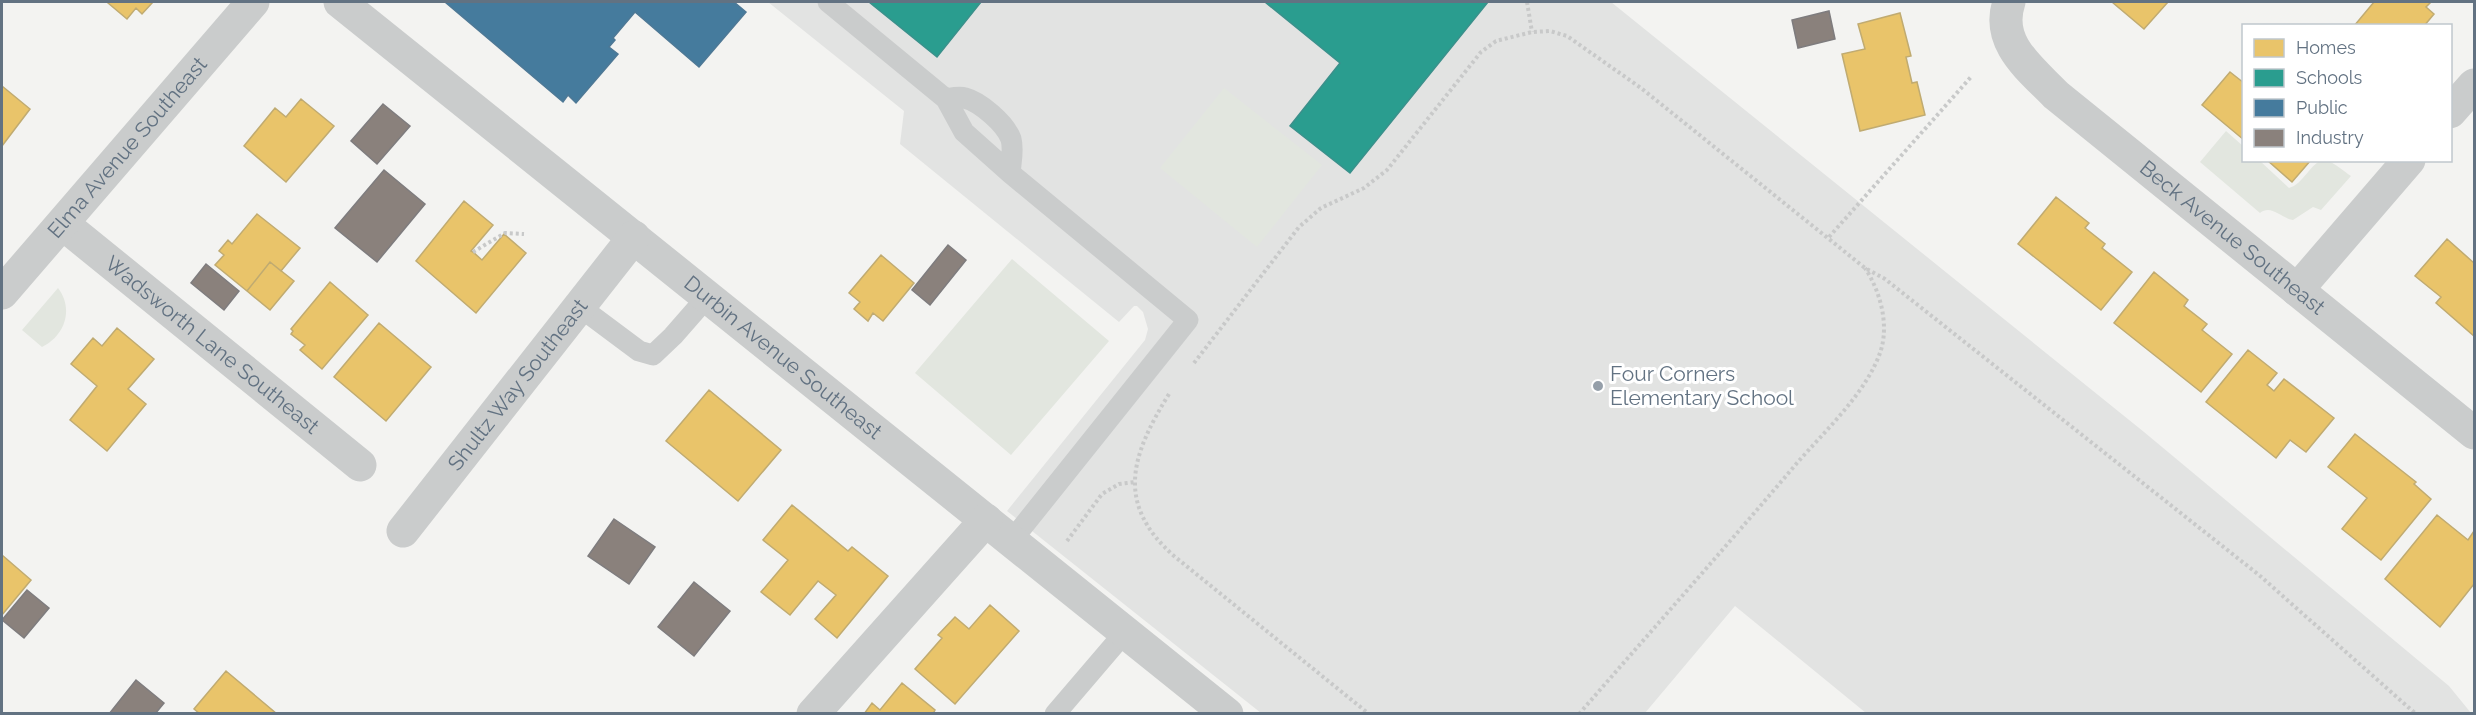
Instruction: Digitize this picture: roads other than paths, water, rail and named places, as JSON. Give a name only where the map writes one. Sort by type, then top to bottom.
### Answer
[{"type":"street","name":"Elma Avenue Southeast","points":[[2,293],[253,2]]},
{"type":"street","name":"Durbin Avenue Southeast","points":[[340,2],[1227,714]]},
{"type":"street","name":"Beck Avenue Southeast","points":[[2008,15],[2014,52],[2056,95],[2475,433]]},
{"type":"street","points":[[2452,111],[2475,85]]},
{"type":"street","points":[[2296,290],[2407,162]]},
{"type":"street","name":"Wadsworth Lane Southeast","points":[[63,224],[360,465]]},
{"type":"street","name":"Shultz Way Southeast","points":[[403,531],[634,237]]},
{"type":"street","points":[[813,714],[986,520]]},
{"type":"lane","points":[[828,2],[946,99],[964,132],[1010,173],[1188,320],[1012,540]]},
{"type":"lane","points":[[946,99],[962,96],[976,103],[1003,127],[1011,139],[1010,173]]},
{"type":"lane","points":[[580,306],[639,351],[652,355],[674,336],[708,296]]},
{"type":"lane","points":[[1055,714],[1126,631]]},
{"type":"place","name":"Four Corners Elementary School","points":[[1598,386]]}]
